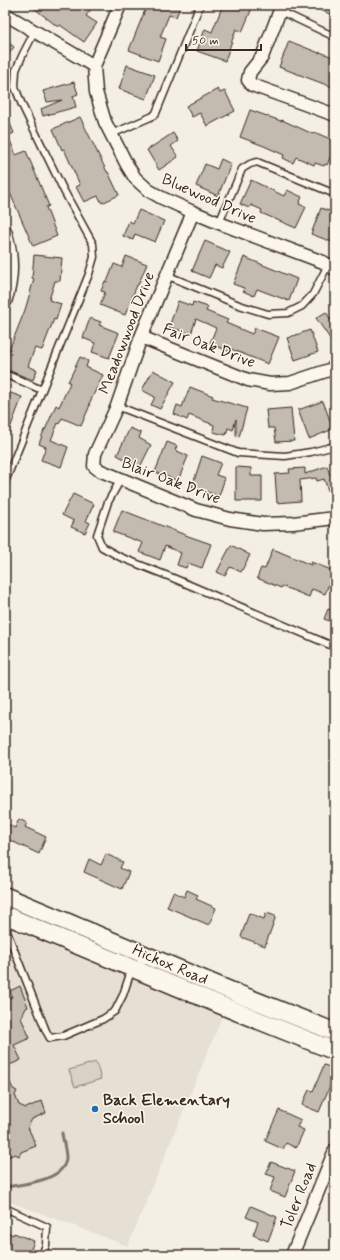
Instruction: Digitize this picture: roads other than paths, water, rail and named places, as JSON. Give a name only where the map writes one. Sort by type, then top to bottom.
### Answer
[{"type":"street","name":"Bluewood Drive","points":[[120,5],[94,66],[96,92],[101,111],[127,165],[136,178],[148,190],[192,212],[331,267]]},
{"type":"street","points":[[281,8],[262,57],[250,72],[248,80],[252,85],[335,114]]},
{"type":"street","points":[[5,14],[94,66]]},
{"type":"street","name":"Meadowwood Drive","points":[[94,466],[95,454],[117,406],[141,337],[192,212]]},
{"type":"street","points":[[5,231],[12,270],[9,290],[5,302]]},
{"type":"street","name":"Fair Oak Drive","points":[[141,337],[248,380],[270,384],[290,383],[335,367]]},
{"type":"street","name":"Blair Oak Drive","points":[[94,466],[99,470],[196,510],[230,519],[263,524],[293,523],[335,518]]},
{"type":"street","name":"Hickox Road","points":[[5,896],[236,993],[335,1032]]},
{"type":"street","points":[[7,921],[16,909],[24,908],[106,943],[115,942]]},
{"type":"street","name":"Hickox Road","points":[[7,921],[132,968],[335,1051]]},
{"type":"street","points":[[132,968],[138,952]]},
{"type":"street","name":"Toler Road","points":[[292,1255],[335,1150]]},
{"type":"lane","points":[[112,134],[146,120],[156,113],[200,5]]},
{"type":"lane","points":[[281,8],[326,34],[335,37]]},
{"type":"lane","points":[[5,482],[89,274],[94,257],[92,244],[22,105],[15,87],[16,70],[23,54],[36,32]]},
{"type":"lane","points":[[219,223],[242,168],[257,162],[335,194]]},
{"type":"lane","points":[[166,275],[239,305],[268,314],[288,313],[302,306],[313,294],[331,267]]},
{"type":"lane","points":[[5,374],[42,390]]},
{"type":"lane","points":[[117,406],[238,452],[284,456],[311,452],[335,446]]},
{"type":"lane","points":[[120,479],[108,502],[97,535],[102,547],[120,558],[173,578],[335,647]]},
{"type":"lane","points":[[7,921],[7,932],[50,1038],[63,1036],[103,1019],[115,1011],[132,968]]},
{"type":"lane","points":[[5,1208],[47,1227],[46,1245],[42,1255]]},
{"type":"waterway","points":[[5,1187],[32,1183],[59,1172],[64,1166],[66,1158],[62,1133]]},
{"type":"place","name":"Back Elementary School","points":[[95,1109]]}]
